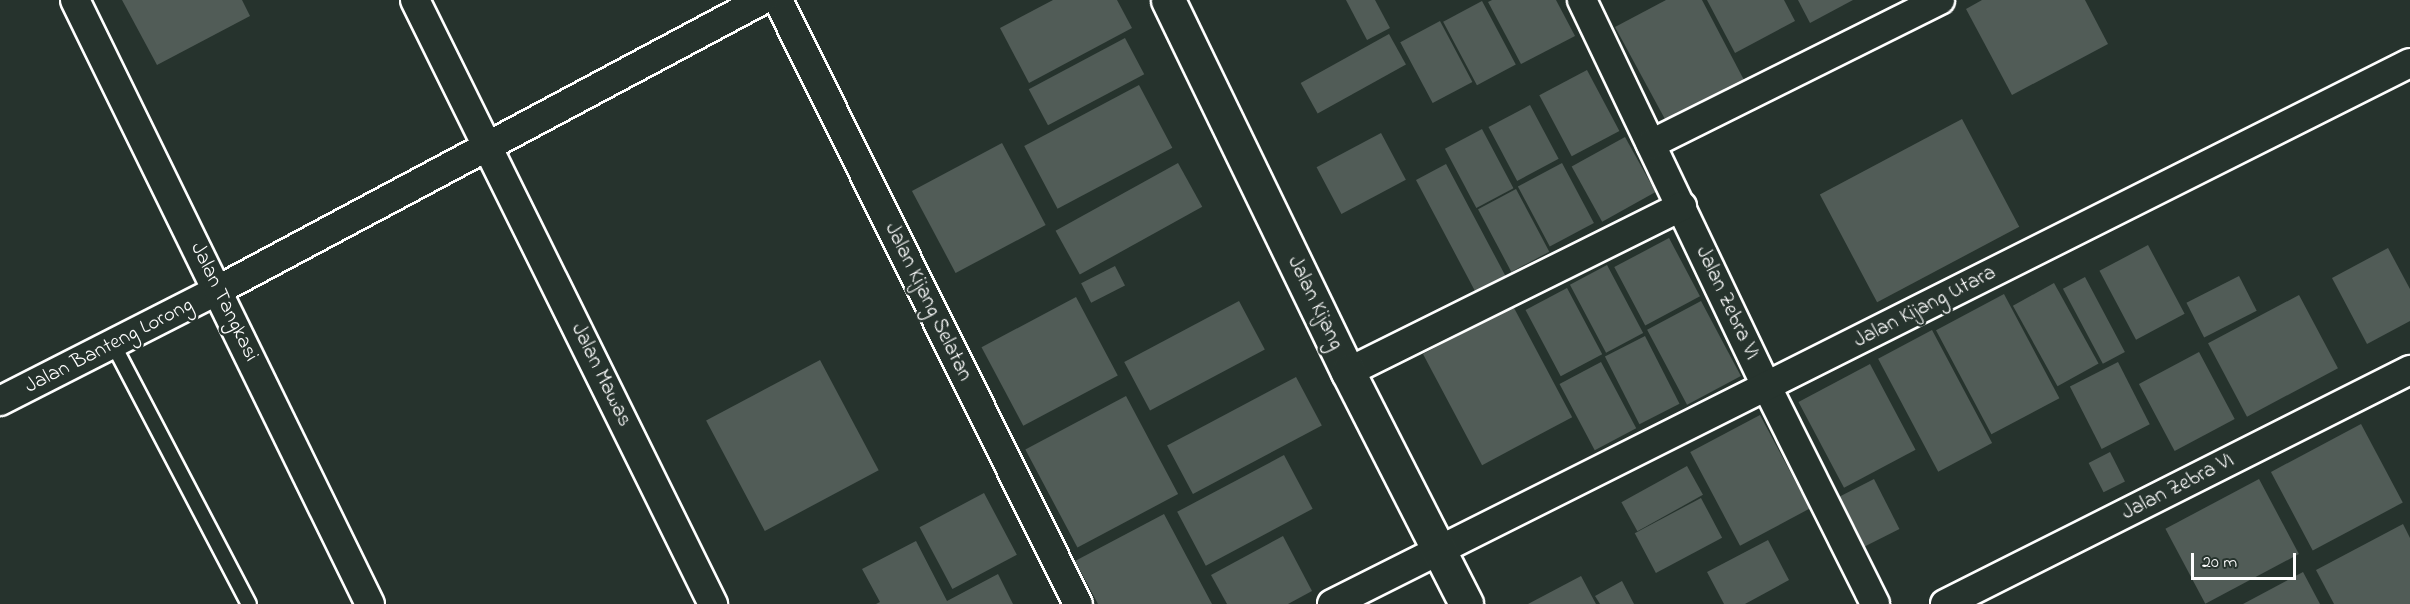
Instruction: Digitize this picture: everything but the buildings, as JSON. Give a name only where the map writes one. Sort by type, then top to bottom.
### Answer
[{"type":"street","name":"Jalan Tangkasi","points":[[75,0],[219,290],[370,604]]},
{"type":"street","name":"Jalan Mawas","points":[[415,0],[713,604]]},
{"type":"street","points":[[219,290],[762,0]]},
{"type":"street","name":"Jalan Kijang Selatan","points":[[778,0],[1078,604]]},
{"type":"street","name":"Jalan Kijang","points":[[1168,0],[1348,372],[1466,604]]},
{"type":"street","name":"Jalan Zebra VI","points":[[1582,0],[1767,387],[1875,604]]},
{"type":"street","points":[[1651,144],[1940,0]]},
{"type":"street","name":"Jalan Kijang Utara","points":[[1439,549],[1767,387],[2410,63]]},
{"type":"street","points":[[1348,372],[1682,206]]},
{"type":"street","name":"Jalan Banteng Lorong","points":[[0,401],[219,290]]},
{"type":"street","name":"Jalan Zebra VI","points":[[1945,604],[2410,370]]},
{"type":"street","points":[[1332,604],[1439,549]]},
{"type":"lane","points":[[113,344],[249,604]]}]
